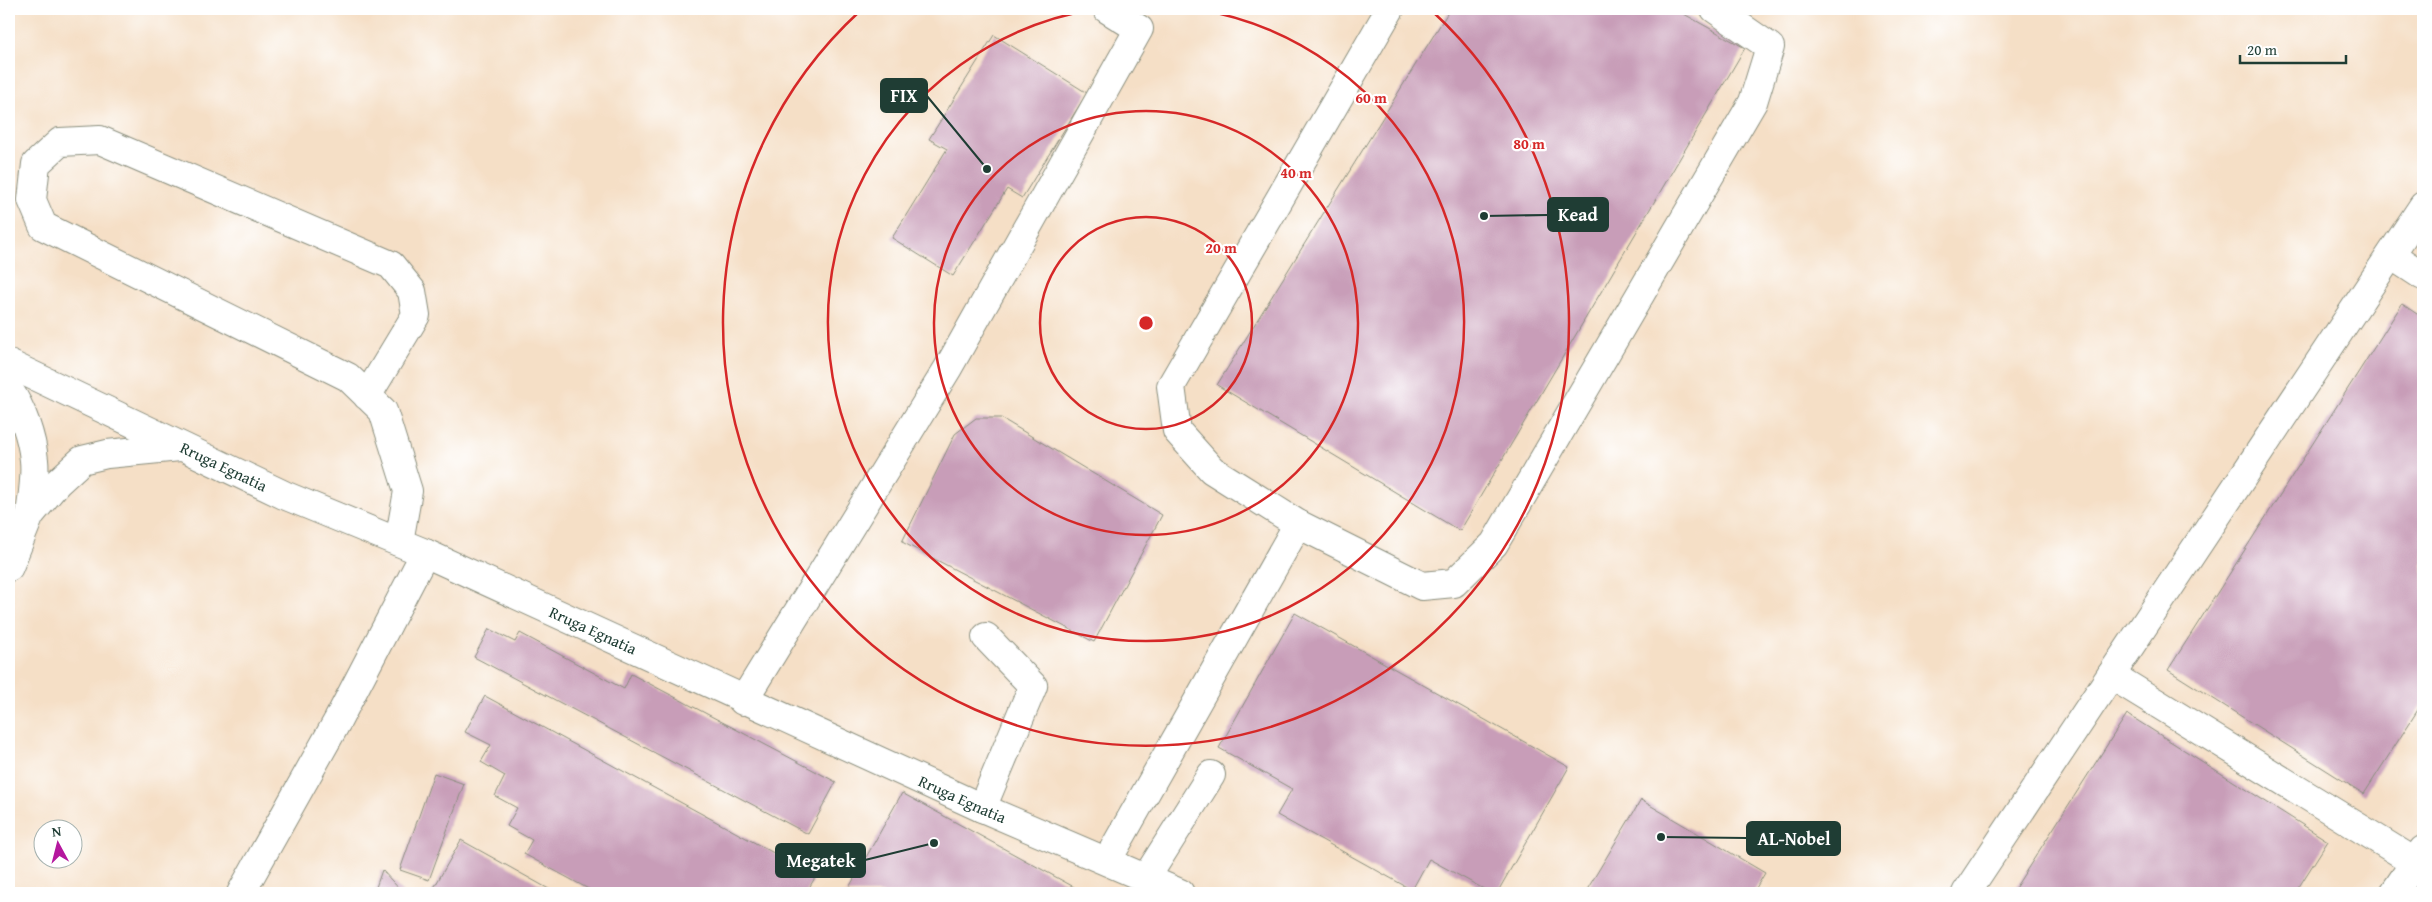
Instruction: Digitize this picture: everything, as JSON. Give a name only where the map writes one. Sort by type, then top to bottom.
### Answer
[{"type":"main road","points":[[743,701],[948,368],[1139,29],[1107,9]]},
{"type":"main road","points":[[1390,9],[1171,386],[1177,431],[1212,470],[1298,524],[1422,586],[1454,582],[1494,544],[1753,102],[1770,47],[1715,9]]},
{"type":"main road","points":[[367,396],[416,316],[412,290],[391,265],[100,140],[60,142],[36,164],[32,200],[44,226],[348,377],[367,396],[383,411],[408,491],[399,542]]},
{"type":"main road","points":[[1966,893],[2423,206]]},
{"type":"main road","points":[[2391,255],[2423,276]]},
{"type":"main road","name":"Rruga Egnatia","points":[[9,364],[180,447],[306,505],[426,553],[743,701],[982,808],[1180,893]]},
{"type":"main road","points":[[9,390],[14,397],[28,431],[34,461],[30,515],[9,567]]},
{"type":"main road","points":[[30,515],[57,483],[82,460],[107,454],[180,447]]},
{"type":"main road","points":[[1107,861],[1298,524]]},
{"type":"main road","points":[[241,893],[338,720],[426,553]]},
{"type":"main road","points":[[982,808],[1033,686],[986,637]]},
{"type":"main road","points":[[2112,675],[2421,860],[2394,893]]},
{"type":"main road","points":[[1146,878],[1211,775]]},
{"type":"building","points":[[1450,9],[1675,9],[1745,48],[1460,531],[1217,385]]},
{"type":"building","points":[[994,35],[1087,93],[1022,198],[1007,189],[953,276],[892,238],[947,149],[929,139]]},
{"type":"building","points":[[2402,304],[2423,318],[2423,702],[2364,794],[2168,670]]},
{"type":"building","points":[[976,418],[1001,418],[1162,515],[1094,642],[902,542],[955,434]]},
{"type":"building","points":[[1295,613],[1569,767],[1497,893],[1491,893],[1429,859],[1412,890],[1277,815],[1292,789],[1219,748]]},
{"type":"building","points":[[489,629],[515,642],[520,633],[624,689],[631,674],[836,782],[808,834],[474,657]]},
{"type":"building","points":[[485,696],[816,876],[806,893],[596,893],[524,854],[532,840],[507,826],[517,808],[495,796],[505,776],[481,762],[491,745],[465,732]]},
{"type":"building","points":[[2127,714],[2328,841],[2295,893],[2012,893]]},
{"type":"building","points":[[434,773],[464,784],[429,880],[400,870]]},
{"type":"building","points":[[902,793],[1085,893],[846,893]]},
{"type":"building","points":[[1641,800],[1765,873],[1753,893],[1585,893]]},
{"type":"building","points":[[461,840],[556,893],[431,893]]},
{"type":"building","points":[[382,870],[403,893],[374,893]]},
{"type":"place","name":"FIX","points":[[987,169]]},
{"type":"place","name":"Kead","points":[[1484,216]]},
{"type":"place","name":"AL-Nobel","points":[[1661,837]]},
{"type":"place","name":"Megatek","points":[[934,843]]}]
